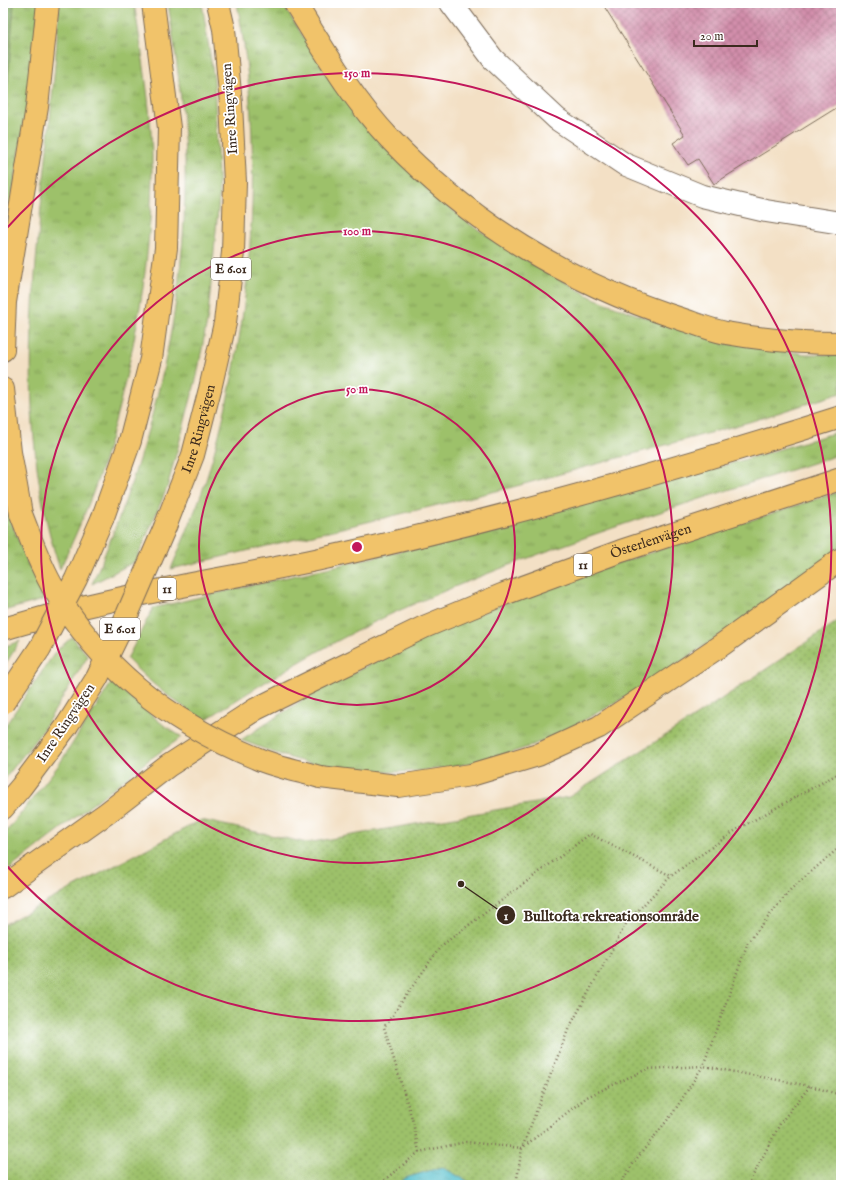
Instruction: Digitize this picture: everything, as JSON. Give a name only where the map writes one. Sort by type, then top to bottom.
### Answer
[{"type":"highway","points":[[3,350],[5,302],[37,107],[48,3]]},
{"type":"highway","points":[[3,703],[40,648],[76,579],[103,517],[130,441],[151,359],[166,248],[169,128],[153,3]]},
{"type":"highway","name":"Inre Ringvägen","points":[[3,808],[21,787],[66,727],[97,678],[124,622],[165,527],[193,456],[210,389],[224,324],[233,252],[235,182],[232,104],[224,29],[218,3]]},
{"type":"highway","points":[[295,3],[344,83],[390,139],[443,188],[499,233],[575,278],[649,309],[725,333],[793,342],[841,343]]},
{"type":"highway","points":[[3,389],[10,452],[21,514],[53,588],[77,625],[102,655],[146,697],[190,726],[257,759],[320,777],[398,786],[471,775],[538,755],[599,727],[722,644],[841,558]]},
{"type":"highway","name":"11","points":[[3,629],[91,605],[333,556],[619,484],[756,444],[841,417]]},
{"type":"highway","name":"Österlenvägen","points":[[3,887],[107,813],[168,766],[256,709],[333,671],[424,627],[504,594],[621,551],[841,479]]},
{"type":"lane","points":[[451,3],[493,59],[557,119],[624,164],[702,196],[766,211],[841,222]]},
{"type":"path","points":[[516,1185],[522,1148],[568,1030],[627,922],[671,876],[736,830],[841,772]]},
{"type":"path","points":[[419,1152],[413,1122],[384,1027],[441,946],[590,834],[671,876]]},
{"type":"path","points":[[620,1185],[634,1162],[672,1113],[703,1066],[748,942],[792,890],[841,846]]},
{"type":"path","points":[[378,1185],[419,1152],[466,1142],[522,1148],[587,1097],[647,1069],[703,1066],[810,1086],[841,1095]]},
{"type":"path","points":[[748,1185],[781,1122],[810,1086]]},
{"type":"green space","points":[[3,3],[39,3],[32,79],[3,251]]},
{"type":"green space","points":[[3,3],[14,3],[8,81],[3,113]]},
{"type":"green space","points":[[59,3],[134,3],[148,98],[152,156],[149,232],[145,270],[140,308],[125,383],[96,485],[60,569],[42,501],[33,431],[31,361],[34,289],[54,74]]},
{"type":"green space","points":[[168,3],[202,3],[214,80],[219,198],[208,316],[197,376],[167,488],[136,561],[92,584],[113,534],[148,431],[172,325],[180,271],[184,217],[185,162],[179,82]]},
{"type":"green space","points":[[237,3],[282,3],[335,87],[427,189],[471,225],[519,256],[593,298],[641,316],[749,346],[805,354],[841,355],[841,393],[749,422],[513,487],[171,569],[206,480],[225,412],[245,296],[253,177],[251,118],[246,60]]},
{"type":"green space","points":[[841,431],[841,454],[612,528],[444,591],[389,615],[318,651],[205,720],[183,707],[163,692],[127,659],[153,608],[431,544],[702,472]]},
{"type":"green space","points":[[841,491],[841,547],[789,586],[656,678],[604,710],[533,745],[494,758],[469,764],[418,771],[392,772],[340,769],[314,764],[286,757],[241,740],[312,694],[398,650],[487,610],[554,584]]},
{"type":"green space","points":[[3,497],[27,561],[46,597],[43,600],[3,611]]},
{"type":"green space","points":[[841,619],[841,1185],[3,1185],[3,925],[201,820],[307,843],[569,797],[696,716]]},
{"type":"green space","points":[[72,637],[88,656],[42,731],[3,781],[3,729],[56,651]]},
{"type":"green space","points":[[20,641],[3,668],[3,647]]},
{"type":"green space","points":[[112,682],[166,727],[182,737],[150,759],[3,874],[3,836],[58,766]]},
{"type":"water","points":[[442,1167],[469,1182],[469,1185],[399,1185],[405,1178]]},
{"type":"building","points":[[602,3],[841,3],[841,105],[714,184],[698,159],[688,165],[673,143],[685,135]]},
{"type":"place","name":"Bulltofta rekreationsområde","points":[[461,884]]}]
